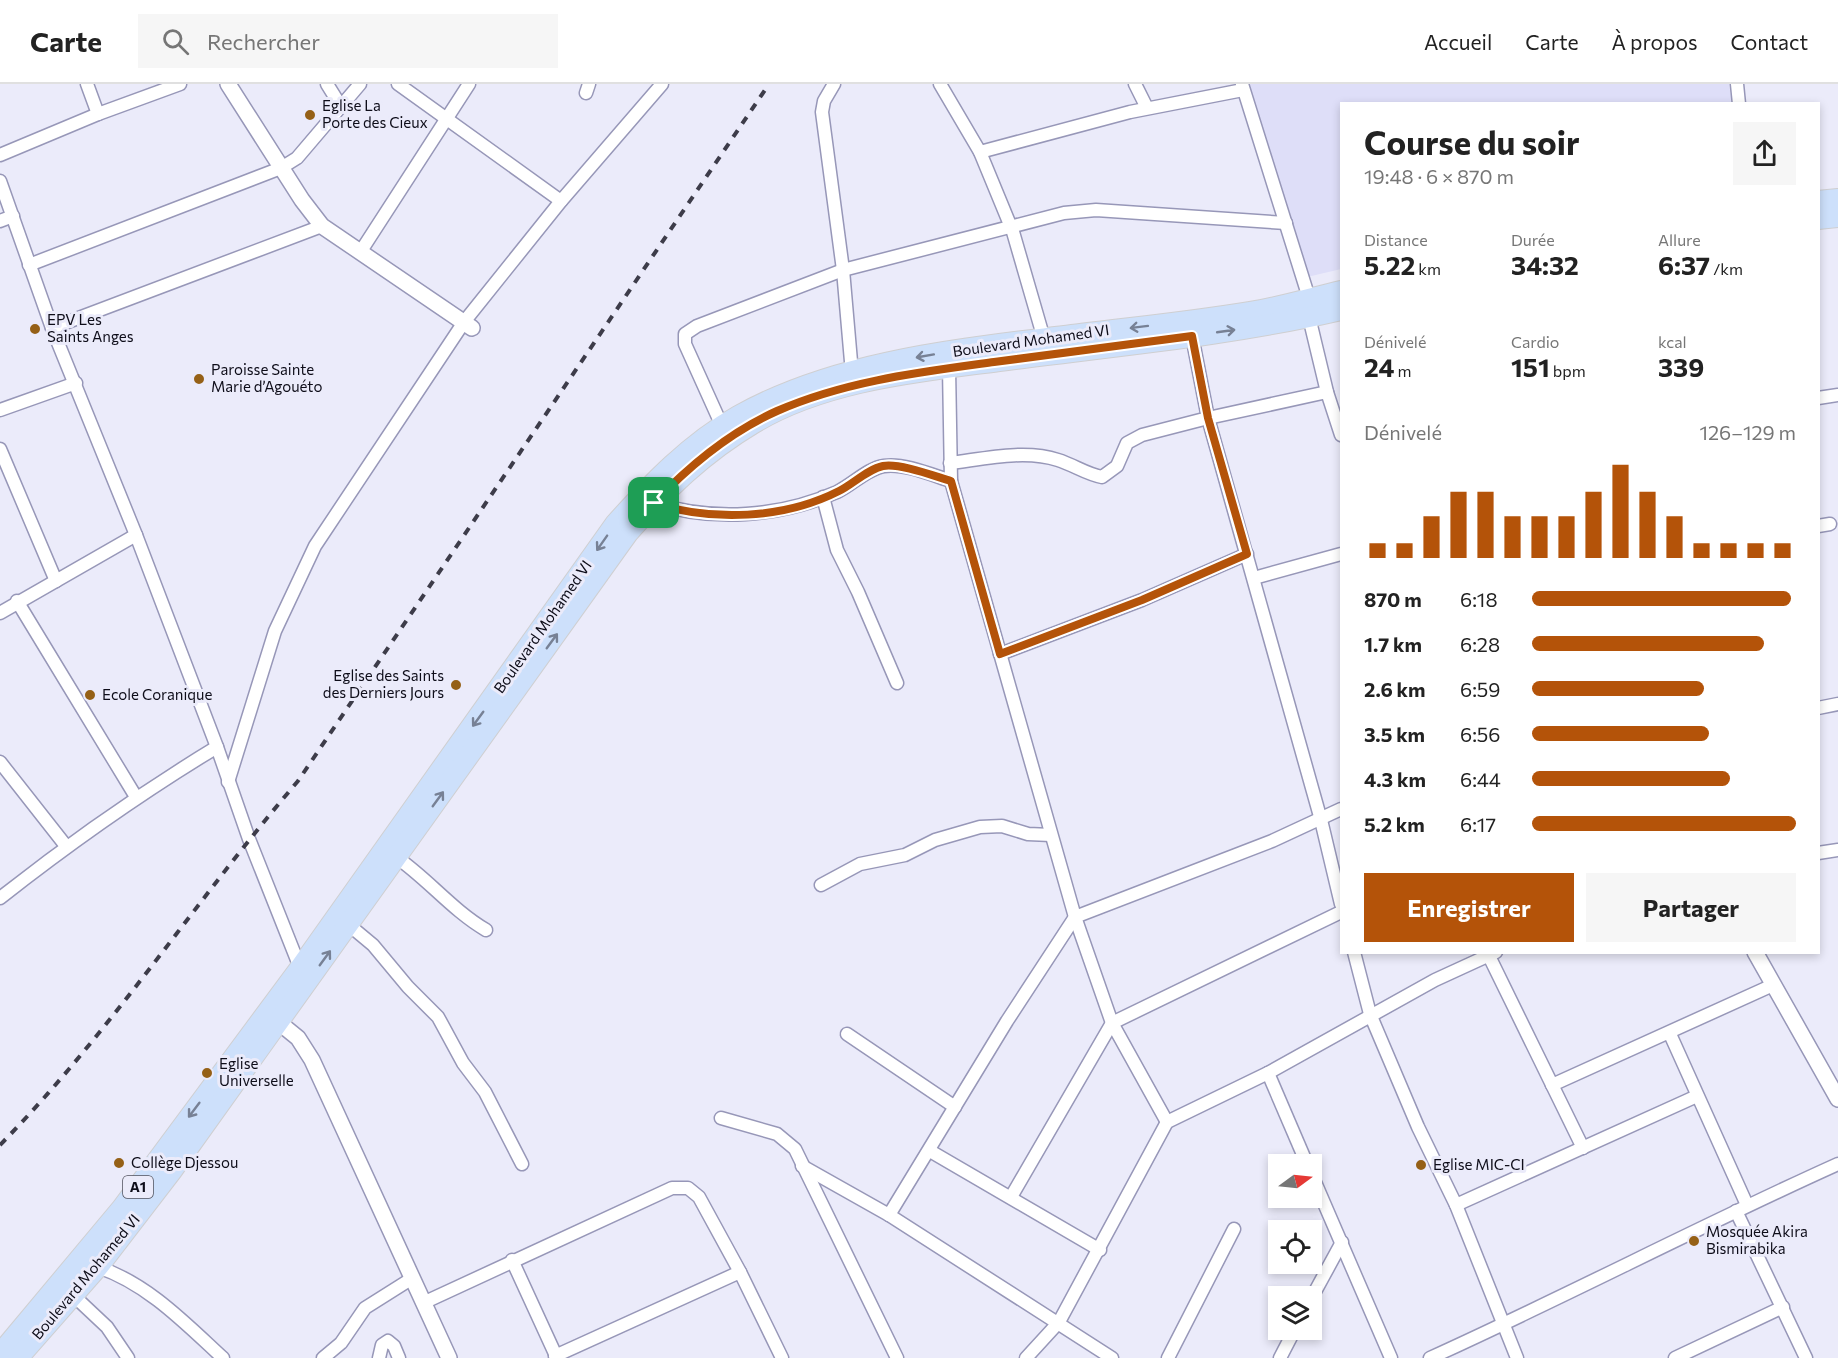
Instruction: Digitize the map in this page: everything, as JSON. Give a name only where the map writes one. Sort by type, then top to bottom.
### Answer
[{"type":"main road","points":[[1820,217],[1834,205]]},
{"type":"main road","name":"Boulevard Mohamed VI","points":[[304,974],[349,925],[628,533],[680,475],[722,444],[778,411],[851,386],[949,368],[1192,336],[1309,308],[1340,292]]},
{"type":"main road","name":"Boulevard Mohamed VI","points":[[0,1354],[101,1236],[304,974],[615,524],[650,485],[722,426],[773,399],[852,373],[920,357],[1252,311],[1309,308],[1340,310]]},
{"type":"main road","name":"Boulevard Mohamed VI","points":[[18,1358],[98,1267],[189,1147],[272,1017]]},
{"type":"street","points":[[87,84],[98,114]]},
{"type":"street","points":[[0,155],[98,114],[180,84]]},
{"type":"street","points":[[228,84],[281,168],[322,226],[468,325]]},
{"type":"street","points":[[327,84],[340,105]]},
{"type":"street","points":[[29,265],[281,168],[297,158],[360,84]]},
{"type":"street","points":[[398,84],[561,201]]},
{"type":"street","points":[[361,251],[469,84]]},
{"type":"street","points":[[228,782],[275,631],[315,546],[468,325],[561,201],[662,84]]},
{"type":"street","points":[[834,84],[824,101],[822,112],[843,270],[852,373]]},
{"type":"street","points":[[940,84],[980,152],[1010,227],[1044,339]]},
{"type":"street","points":[[1135,84],[1147,108]]},
{"type":"street","points":[[1737,84],[1739,102]]},
{"type":"street","points":[[980,152],[1147,108],[1242,87],[1286,223],[1309,308],[1327,392],[1336,408],[1340,430]]},
{"type":"street","points":[[0,181],[52,328],[136,535],[217,747],[228,782],[304,974]]},
{"type":"street","points":[[722,426],[685,344],[686,334],[697,326],[843,270],[1064,213],[1096,210],[1286,223]]},
{"type":"street","points":[[0,221],[14,216]]},
{"type":"street","points":[[52,328],[322,226]]},
{"type":"street","points":[[1192,336],[1208,418],[1321,820],[1340,900]]},
{"type":"street","points":[[949,368],[951,481],[1051,835],[1075,916],[1112,1023],[1167,1122]]},
{"type":"street","points":[[0,410],[76,383]]},
{"type":"street","points":[[950,463],[992,457],[1056,459],[1090,475],[1102,477],[1117,466],[1127,443],[1142,435],[1327,392]]},
{"type":"street","points":[[1820,398],[1838,395]]},
{"type":"street","points":[[0,449],[56,581]]},
{"type":"street","points":[[654,503],[683,511],[751,514],[785,510],[823,497],[883,466],[894,466],[951,481]]},
{"type":"street","points":[[823,497],[837,550],[858,592],[897,683]]},
{"type":"street","points":[[0,613],[17,601],[136,535]]},
{"type":"street","points":[[1000,654],[1142,600],[1247,554]]},
{"type":"street","points":[[1254,578],[1340,554]]},
{"type":"street","points":[[17,601],[135,797]]},
{"type":"street","points":[[1820,708],[1838,704]]},
{"type":"street","points":[[0,898],[66,846],[135,797],[217,747]]},
{"type":"street","points":[[0,762],[66,846]]},
{"type":"street","points":[[889,1215],[1075,916],[1321,820],[1340,810]]},
{"type":"street","points":[[821,885],[860,864],[905,855],[934,840],[980,827],[1002,826],[1028,834],[1051,835]]},
{"type":"street","points":[[1820,853],[1838,850]]},
{"type":"street","points":[[396,857],[420,874],[464,916],[486,930]]},
{"type":"street","points":[[1011,1197],[1112,1023],[1340,912]]},
{"type":"street","points":[[349,925],[373,945],[408,987],[438,1017],[463,1063],[485,1092],[522,1164]]},
{"type":"street","points":[[1355,954],[1370,1014],[1423,1137],[1456,1204],[1517,1358]]},
{"type":"street","points":[[1026,1358],[1059,1322],[1100,1250],[1167,1122],[1268,1073],[1370,1014],[1463,966],[1493,954],[1582,1148]]},
{"type":"street","points":[[1756,954],[1838,1099]]},
{"type":"street","points":[[1552,1085],[1670,1034],[1773,985]]},
{"type":"street","points":[[272,1017],[298,1038],[312,1060],[449,1358]]},
{"type":"street","points":[[847,1034],[955,1107]]},
{"type":"street","points":[[1670,1034],[1741,1208],[1806,1358]]},
{"type":"street","points":[[1268,1073],[1303,1154]]},
{"type":"street","points":[[1456,1204],[1697,1096]]},
{"type":"street","points":[[721,1118],[777,1134],[795,1149],[897,1358]]},
{"type":"street","points":[[930,1151],[1100,1250]]},
{"type":"street","points":[[1430,1358],[1741,1208],[1838,1164]]},
{"type":"street","points":[[802,1166],[889,1215],[1112,1358]]},
{"type":"street","points":[[423,1303],[672,1188],[688,1188],[699,1197],[740,1272],[782,1358]]},
{"type":"street","points":[[1322,1197],[1391,1358]]},
{"type":"street","points":[[1168,1358],[1234,1229]]},
{"type":"street","points":[[1318,1286],[1342,1242]]},
{"type":"street","points":[[512,1260],[556,1357],[740,1272]]},
{"type":"street","points":[[98,1267],[147,1292],[223,1358]]},
{"type":"street","points":[[323,1358],[341,1343],[365,1308],[411,1279]]},
{"type":"street","points":[[74,1296],[106,1327],[128,1358]]},
{"type":"street","points":[[1675,1358],[1783,1307]]},
{"type":"street","points":[[1280,1358],[1289,1340]]},
{"type":"street","points":[[379,1358],[382,1345],[388,1341],[394,1346],[399,1358]]},
{"type":"shaded area","points":[[1248,84],[1729,84],[1732,102],[1340,102],[1340,269],[1307,277]]},
{"type":"railway","points":[[0,1145],[79,1058],[260,826],[298,781],[769,84]]},
{"type":"place","name":"Eglise La Porte des Cieux","points":[[310,115]]},
{"type":"place","name":"EPV Les Saints Anges","points":[[35,329]]},
{"type":"place","name":"Paroisse Sainte Marie d’Agouéto","points":[[199,379]]},
{"type":"place","name":"Eglise des Saints des Derniers Jours","points":[[456,685]]},
{"type":"place","name":"Ecole Coranique","points":[[90,695]]},
{"type":"place","name":"Eglise Universelle","points":[[207,1073]]},
{"type":"place","name":"Collège Djessou","points":[[119,1163]]},
{"type":"place","name":"Eglise MIC-CI","points":[[1421,1165]]},
{"type":"place","name":"Mosquée Akira Bismirabika","points":[[1694,1241]]},
{"type":"route","points":[[1192,336],[1208,418],[1247,554],[1142,600],[1000,654],[951,481],[894,466],[883,466],[839,491],[805,505],[785,510],[737,514],[675,510],[654,503],[680,475],[754,423],[778,411],[851,386],[924,371],[1192,336]]}]
